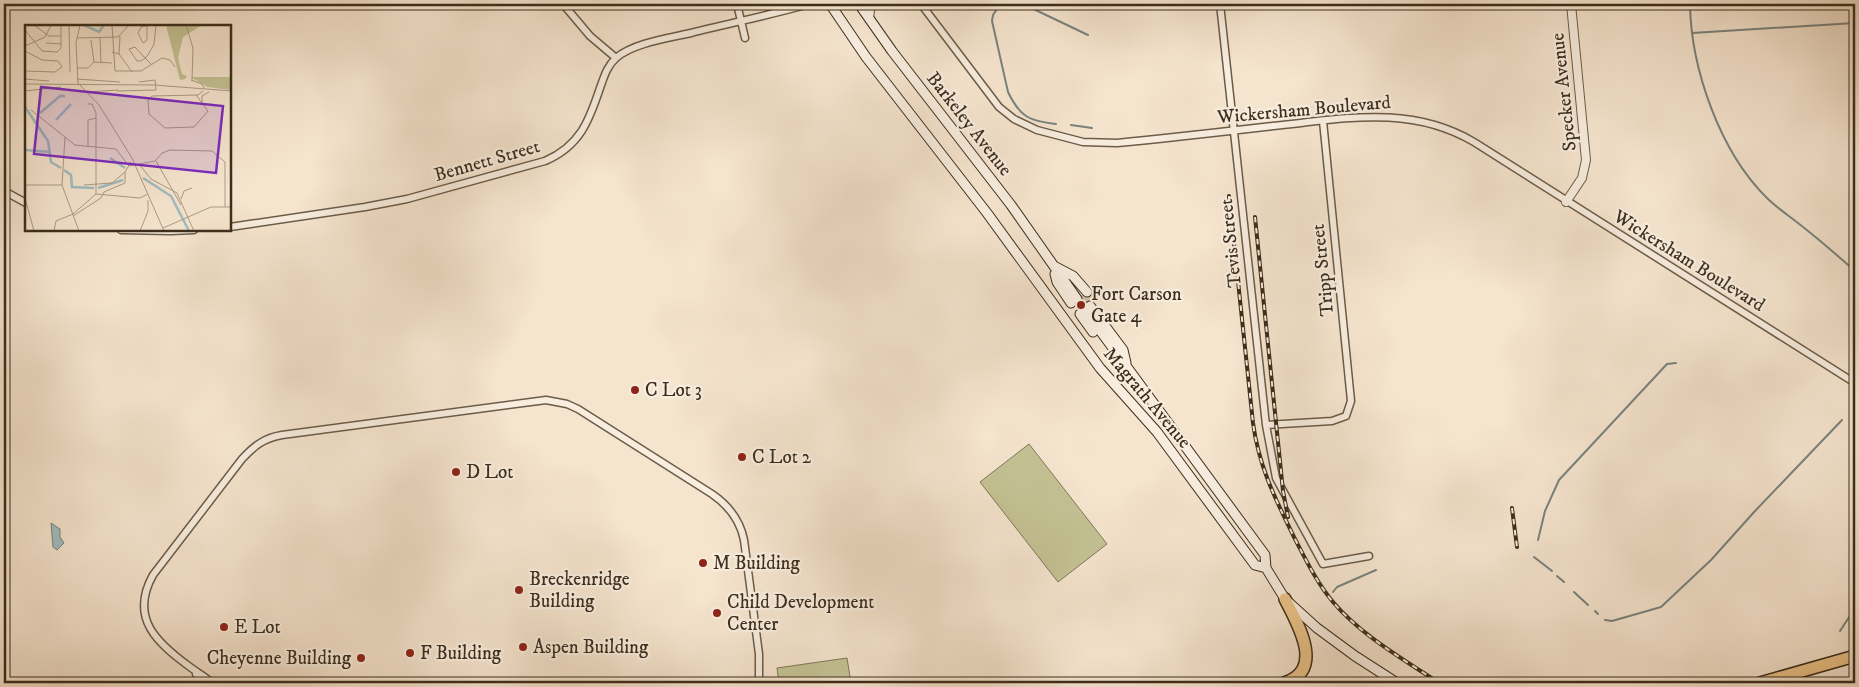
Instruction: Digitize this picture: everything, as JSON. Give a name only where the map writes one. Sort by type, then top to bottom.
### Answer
[{"type":"highway","points":[[1284,683],[1297,676],[1303,668],[1306,656],[1303,635],[1285,599]]},
{"type":"highway","points":[[1760,683],[1855,656]]},
{"type":"main road","name":"Magrath Avenue","points":[[830,4],[866,57],[987,214],[1100,368],[1157,432],[1255,565],[1266,568],[1285,599],[1336,643],[1397,683]]},
{"type":"main road","name":"Barkeley Avenue","points":[[859,4],[892,51],[1011,206],[1052,265],[1057,282],[1079,297],[1073,276],[1052,265]]},
{"type":"main road","points":[[1128,368],[1118,334],[1087,308],[1128,368],[1265,555],[1266,568]]},
{"type":"street","points":[[563,4],[590,36],[616,58],[626,51],[637,47],[810,4]]},
{"type":"street","points":[[737,4],[745,38]]},
{"type":"street","points":[[754,4],[789,10]]},
{"type":"street","points":[[869,18],[871,4]]},
{"type":"street","name":"Wickersham Boulevard","points":[[921,4],[999,107],[1028,127],[1083,142],[1104,143],[1375,116],[1430,123],[1451,130],[1855,382]]},
{"type":"street","name":"Tevis Street","points":[[1220,4],[1266,424],[1276,478],[1323,564],[1369,556]]},
{"type":"street","name":"Specker Avenue","points":[[1566,202],[1582,178],[1586,160],[1571,4]]},
{"type":"street","name":"Bennett Street","points":[[231,227],[407,199],[545,161],[563,151],[581,134],[591,114],[606,71],[616,58]]},
{"type":"street","name":"Tripp Street","points":[[1266,424],[1332,421],[1346,416],[1351,400],[1323,121]]},
{"type":"street","points":[[4,191],[25,202]]},
{"type":"street","points":[[212,683],[160,643],[151,632],[144,614],[145,594],[153,575],[242,459],[256,445],[282,435],[546,400],[567,404],[578,409],[712,494],[730,509],[739,525],[744,540],[759,654],[759,676],[756,683]]},
{"type":"street","points":[[190,667],[203,683]]},
{"type":"shaded area","points":[[1029,444],[1107,544],[1058,582],[980,482]]},
{"type":"shaded area","points":[[847,658],[851,683],[779,683],[777,668]]},
{"type":"water","points":[[51,523],[60,529],[60,537],[64,543],[57,550],[53,547]]},
{"type":"waterway","points":[[1000,4],[993,15],[992,21],[1008,92],[1017,107],[1026,116],[1056,124]]},
{"type":"waterway","points":[[1023,4],[1088,35]]},
{"type":"waterway","points":[[1690,4],[1692,29],[1702,82],[1722,134],[1735,157],[1750,179],[1767,198],[1855,271]]},
{"type":"waterway","points":[[1692,33],[1855,23]]},
{"type":"waterway","points":[[1071,125],[1092,128]]},
{"type":"waterway","points":[[1538,540],[1545,511],[1559,480],[1667,364],[1676,363]]},
{"type":"waterway","points":[[1605,620],[1612,621],[1661,607],[1711,560],[1842,420]]},
{"type":"waterway","points":[[1534,557],[1552,571]]},
{"type":"waterway","points":[[1333,592],[1337,587],[1376,570]]},
{"type":"waterway","points":[[1557,576],[1564,582]]},
{"type":"waterway","points":[[1574,592],[1588,605]]},
{"type":"waterway","points":[[1840,631],[1855,608]]},
{"type":"waterway","points":[[1595,611],[1598,614]]},
{"type":"tunnel","points":[[1087,292],[1095,303]]},
{"type":"tunnel","points":[[1082,295],[1090,306]]},
{"type":"railway","points":[[1229,196],[1253,423],[1259,454],[1274,495],[1307,563],[1333,602],[1370,636],[1439,683]]},
{"type":"railway","points":[[1255,217],[1283,491],[1288,517]]},
{"type":"railway","points":[[1512,508],[1517,547]]},
{"type":"place","name":"Fort Carson Gate 4","points":[[1081,305]]},
{"type":"place","name":"C Lot 3","points":[[635,390]]},
{"type":"place","name":"C Lot 2","points":[[742,457]]},
{"type":"place","name":"D Lot","points":[[456,472]]},
{"type":"place","name":"M Building","points":[[703,563]]},
{"type":"place","name":"Breckenridge Building","points":[[519,590]]},
{"type":"place","name":"Child Development Center","points":[[717,613]]},
{"type":"place","name":"E Lot","points":[[224,627]]},
{"type":"place","name":"Aspen Building","points":[[523,647]]},
{"type":"place","name":"F Building","points":[[410,653]]},
{"type":"place","name":"Cheyenne Building","points":[[361,658]]}]
